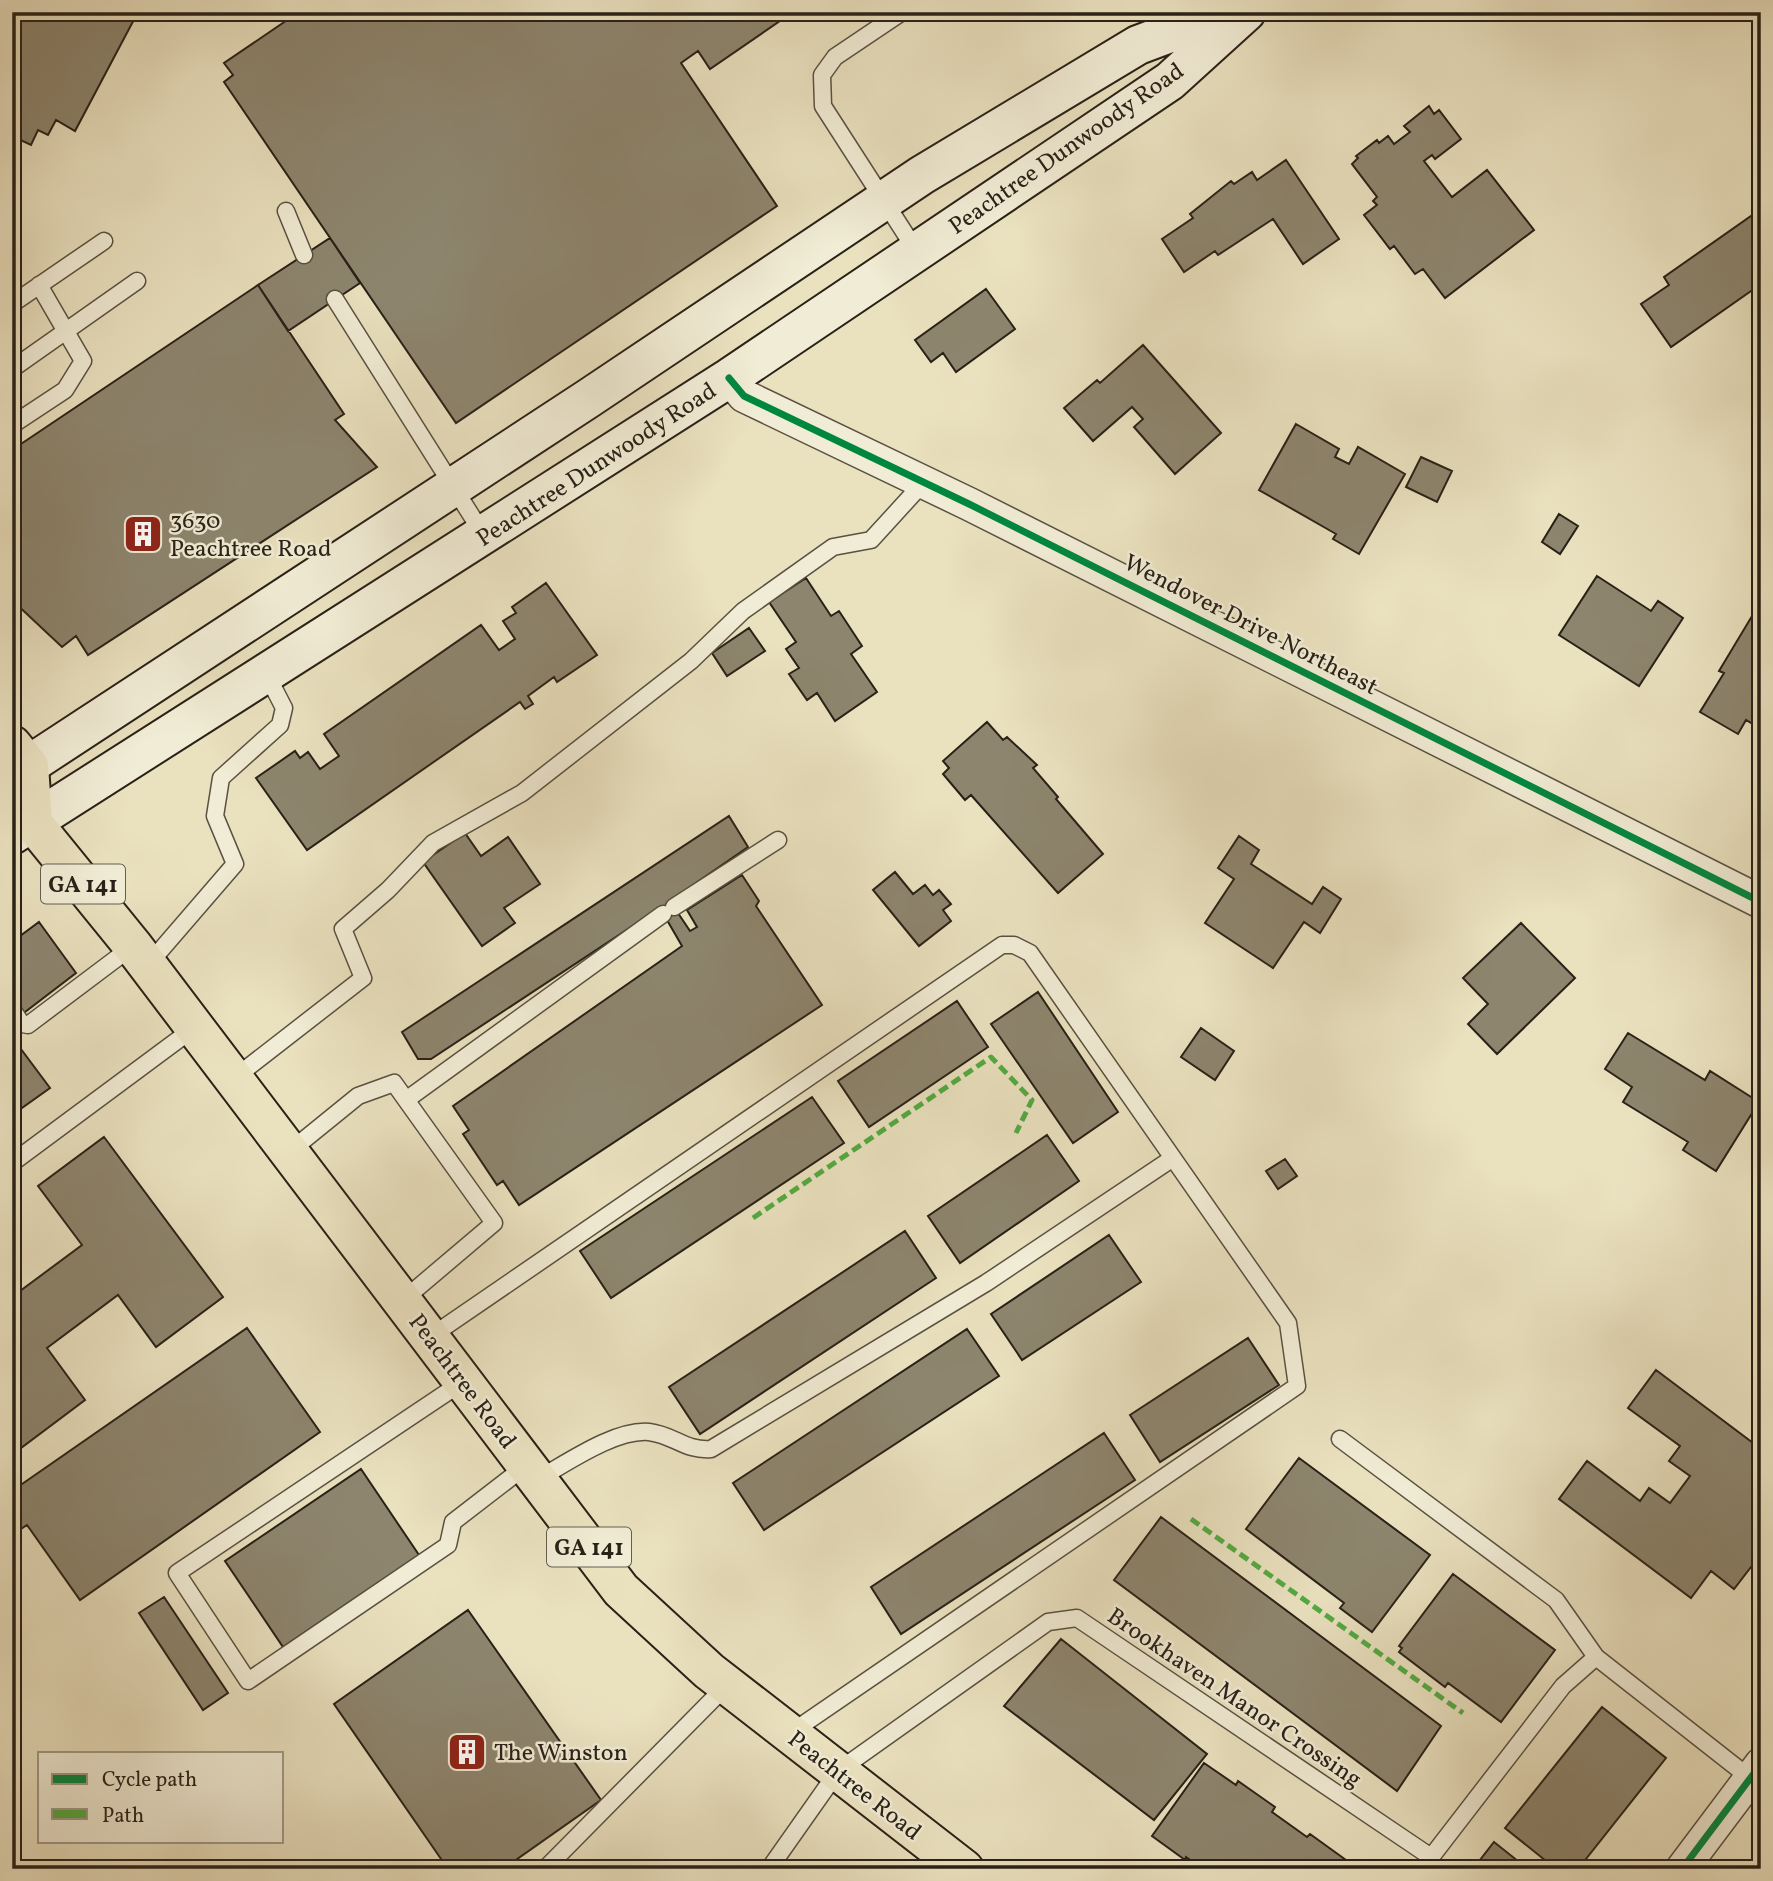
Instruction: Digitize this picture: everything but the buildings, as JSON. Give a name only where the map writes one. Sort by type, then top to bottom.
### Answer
[{"type":"highway","points":[[18,762],[19,825]]},
{"type":"highway","name":"Peachtree Road","points":[[19,825],[140,956],[621,1590],[727,1685],[964,1869]]},
{"type":"main road","name":"Peachtree Dunwoody Road","points":[[18,762],[454,486],[884,200],[1138,44],[1226,12]]},
{"type":"main road","name":"Peachtree Dunwoody Road","points":[[19,825],[484,536],[729,378],[1170,81],[1246,12]]},
{"type":"street","name":"Wendover Drive Northeast","points":[[729,378],[744,396],[924,482],[1761,902]]},
{"type":"street","points":[[1682,1869],[1755,1771]]},
{"type":"lane","points":[[902,12],[835,57],[822,75],[822,106],[917,252]]},
{"type":"lane","points":[[286,211],[304,255]]},
{"type":"lane","points":[[12,304],[104,241]]},
{"type":"lane","points":[[12,369],[137,281]]},
{"type":"lane","points":[[12,425],[65,390],[83,361],[39,285]]},
{"type":"lane","points":[[335,299],[484,536]]},
{"type":"lane","points":[[233,1079],[363,978],[343,929],[388,890],[433,843],[522,793],[691,661],[743,611],[833,547],[871,540],[924,482]]},
{"type":"lane","points":[[12,1009],[22,1024],[28,1025],[140,956],[235,864],[215,816],[221,778],[280,725],[284,708],[266,673]]},
{"type":"lane","points":[[406,1100],[669,911],[778,840]]},
{"type":"lane","points":[[430,1337],[1002,945],[1014,945],[1030,953],[1288,1323],[1297,1386],[789,1734]]},
{"type":"lane","points":[[12,1163],[194,1028]]},
{"type":"lane","points":[[289,1152],[358,1096],[394,1083],[494,1223],[402,1301]]},
{"type":"lane","points":[[464,1381],[177,1573],[248,1681],[448,1545],[453,1522],[533,1472],[617,1436],[648,1432],[676,1439],[693,1450],[711,1449],[986,1283],[1173,1158]]},
{"type":"lane","points":[[1340,1439],[1556,1600],[1596,1657],[1755,1771]]},
{"type":"lane","name":"Brookhaven Manor Crossing","points":[[769,1869],[838,1771],[1048,1622],[1077,1618],[1427,1863]]},
{"type":"lane","points":[[1427,1863],[1563,1686],[1596,1657]]},
{"type":"lane","points":[[545,1869],[727,1685]]},
{"type":"marked path","points":[[753,1218],[991,1057],[1032,1100],[1016,1133]]},
{"type":"marked path","points":[[1191,1519],[1463,1713]]},
{"type":"cycle path","points":[[729,378],[744,396],[969,504],[1761,902]]},
{"type":"cycle path","points":[[1682,1869],[1761,1764]]},
{"type":"place","name":"3630 Peachtree Road","points":[[143,534]]},
{"type":"place","name":"The Winston","points":[[467,1752]]}]
